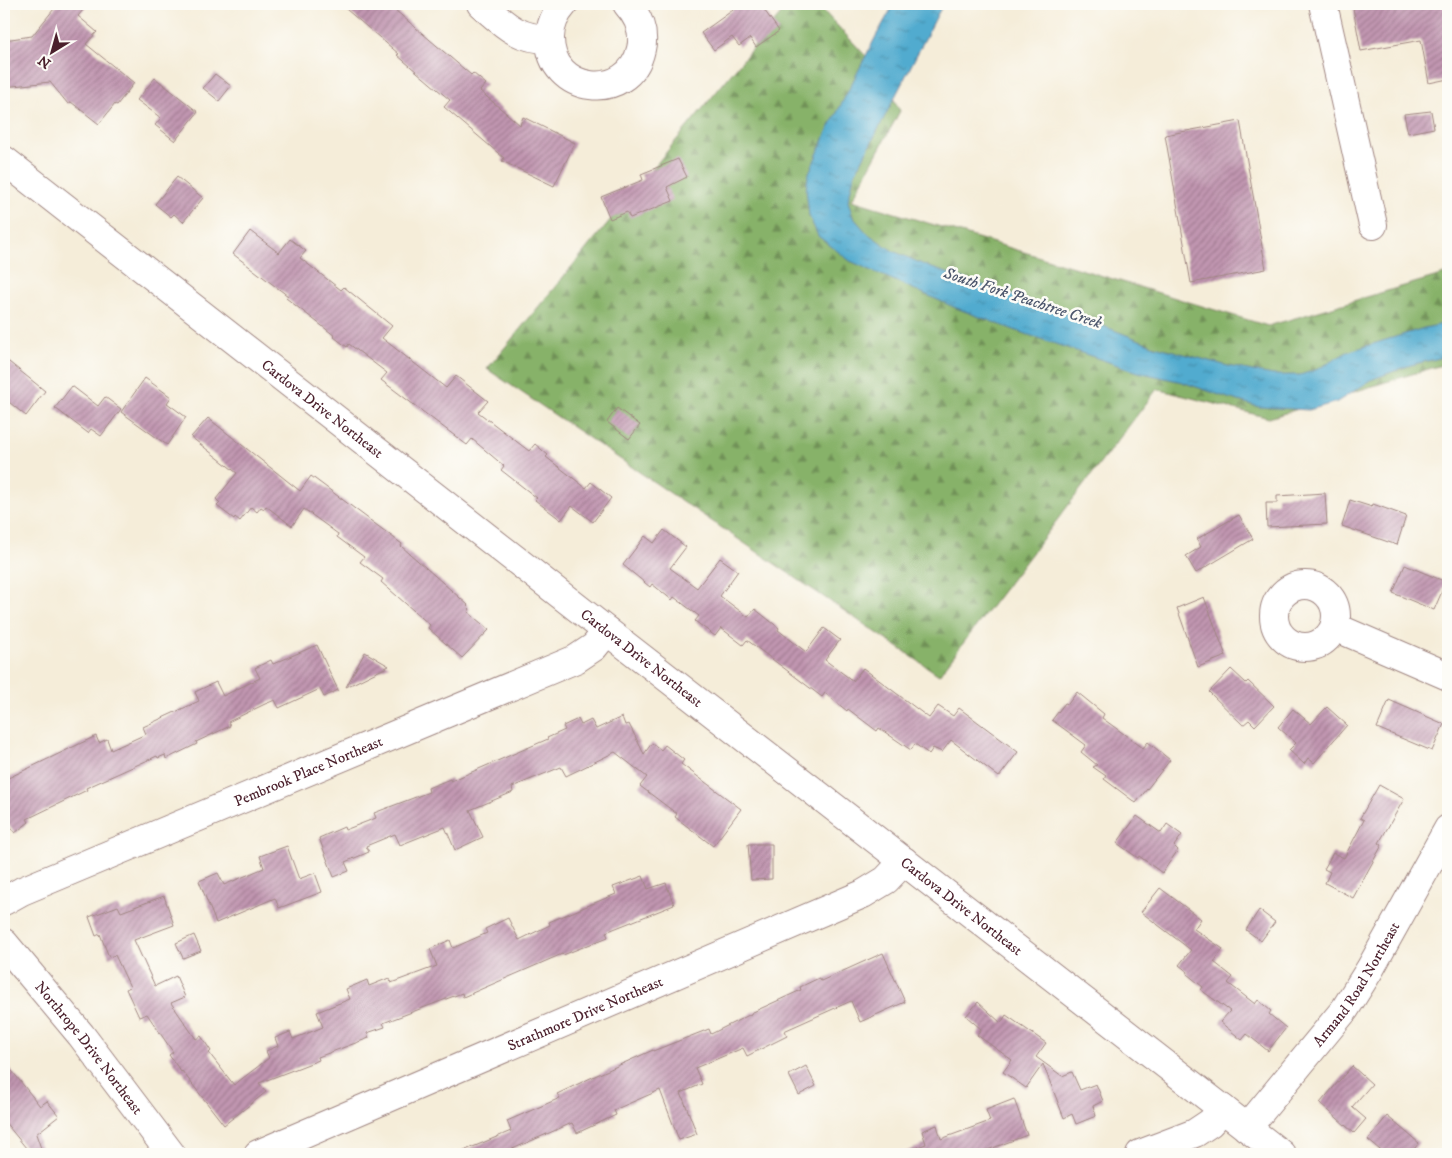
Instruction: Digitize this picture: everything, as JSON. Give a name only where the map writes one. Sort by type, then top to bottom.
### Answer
[{"type":"street","points":[[481,4],[505,25],[524,37],[550,39]]},
{"type":"street","points":[[564,4],[557,11],[550,28],[550,49],[554,62],[563,73],[577,82],[590,86],[612,83],[623,78],[633,68],[640,55],[643,44],[641,26],[636,14],[627,4]]},
{"type":"street","points":[[1323,4],[1373,225]]},
{"type":"street","name":"Cardova Drive Northeast","points":[[4,160],[607,632],[1281,1154]]},
{"type":"street","points":[[1334,627],[1448,676]]},
{"type":"street","name":"Pembrook Place Northeast","points":[[4,901],[31,887],[576,659],[594,647],[607,632]]},
{"type":"street","name":"Armand Road Northeast","points":[[1247,1128],[1345,1009],[1440,861],[1448,829]]},
{"type":"street","name":"Strathmore Drive Northeast","points":[[258,1154],[863,894],[886,880],[904,861]]},
{"type":"street","name":"Northrope Drive Northeast","points":[[4,943],[81,1035],[172,1154]]},
{"type":"street","points":[[1140,1154],[1195,1132],[1210,1123],[1224,1109]]},
{"type":"green space","points":[[789,4],[817,4],[878,69],[900,111],[852,200],[1268,326],[1448,273],[1448,363],[1269,418],[1157,389],[939,675],[487,369]]},
{"type":"water","points":[[894,4],[943,4],[854,176],[848,201],[853,217],[867,233],[893,251],[929,267],[1093,322],[1155,346],[1228,366],[1273,375],[1300,375],[1318,369],[1347,352],[1424,328],[1448,323],[1448,356],[1411,365],[1373,379],[1337,402],[1309,410],[1259,407],[1182,382],[1138,372],[1014,330],[956,308],[850,261],[818,236],[809,216],[806,190],[808,175],[826,134]]},
{"type":"building","points":[[58,4],[88,4],[78,16],[97,32],[86,44],[134,83],[99,124],[71,102],[68,104],[50,82],[4,87],[4,40],[32,36]]},
{"type":"building","points":[[340,4],[388,4],[471,75],[473,73],[486,84],[480,91],[520,125],[523,117],[575,143],[554,186],[502,161],[504,158],[444,107],[450,100]]},
{"type":"building","points":[[728,4],[760,4],[779,31],[756,47],[750,38],[739,46],[732,37],[714,50],[701,33],[733,10]]},
{"type":"building","points":[[1377,4],[1448,4],[1448,79],[1429,83],[1421,40],[1361,51],[1353,8]]},
{"type":"building","points":[[215,74],[231,86],[219,101],[203,88]]},
{"type":"building","points":[[155,78],[198,112],[175,141],[155,125],[161,118],[137,100]]},
{"type":"building","points":[[1431,111],[1434,128],[1408,133],[1404,114]]},
{"type":"building","points":[[1240,121],[1266,269],[1191,283],[1165,135]]},
{"type":"building","points":[[678,159],[687,177],[667,187],[673,201],[630,218],[627,212],[610,219],[601,197],[643,180],[641,174]]},
{"type":"building","points":[[177,177],[203,198],[183,222],[174,214],[171,217],[155,204]]},
{"type":"building","points":[[250,231],[279,253],[290,239],[306,251],[300,258],[341,290],[344,287],[392,326],[382,338],[446,388],[456,376],[488,401],[478,412],[529,451],[535,444],[548,455],[546,457],[586,488],[591,482],[611,498],[593,522],[572,506],[561,520],[535,500],[537,498],[501,470],[504,466],[472,439],[467,445],[381,380],[387,373],[349,344],[347,347],[334,337],[286,298],[288,296],[233,254]]},
{"type":"building","points":[[4,358],[45,391],[26,416],[4,398]]},
{"type":"building","points":[[145,378],[171,397],[167,403],[186,417],[167,445],[121,412]]},
{"type":"building","points":[[72,386],[98,406],[105,397],[121,409],[101,436],[91,429],[88,433],[55,408]]},
{"type":"building","points":[[617,408],[640,425],[629,439],[607,422]]},
{"type":"building","points":[[208,418],[300,491],[311,476],[402,544],[401,546],[468,605],[470,609],[468,612],[489,630],[462,658],[428,628],[430,625],[381,582],[383,579],[360,562],[364,557],[337,537],[338,534],[304,509],[292,526],[266,506],[264,509],[261,507],[257,512],[251,507],[240,521],[235,517],[234,519],[217,506],[220,503],[216,499],[237,473],[191,437]]},
{"type":"building","points":[[1325,493],[1327,524],[1267,527],[1266,503],[1277,503],[1277,496]]},
{"type":"building","points":[[1350,500],[1372,507],[1373,504],[1406,516],[1397,545],[1342,526]]},
{"type":"building","points":[[1239,515],[1253,539],[1196,573],[1186,556],[1201,547],[1197,539]]},
{"type":"building","points":[[664,530],[686,547],[670,568],[697,588],[720,558],[738,571],[720,596],[748,617],[755,609],[806,652],[824,628],[840,640],[825,660],[853,681],[863,668],[929,718],[938,706],[953,716],[959,708],[1018,752],[999,777],[951,740],[942,752],[933,748],[929,754],[915,744],[911,750],[879,728],[877,731],[848,709],[847,711],[825,693],[822,697],[747,640],[743,645],[721,628],[715,636],[695,621],[699,616],[674,597],[672,600],[652,584],[650,587],[623,565],[645,536],[654,543]]},
{"type":"building","points":[[1405,565],[1446,582],[1434,610],[1393,593]]},
{"type":"building","points":[[1204,597],[1226,656],[1198,667],[1177,608]]},
{"type":"building","points":[[317,645],[338,690],[324,697],[320,689],[279,708],[275,700],[265,704],[228,722],[230,726],[166,759],[165,755],[158,758],[157,756],[86,788],[87,790],[27,819],[29,822],[15,833],[4,819],[4,780],[96,736],[99,743],[107,739],[111,750],[146,734],[143,727],[199,701],[195,692],[216,682],[223,696],[260,678],[255,668],[271,660],[273,664]]},
{"type":"building","points":[[365,652],[389,666],[346,687]]},
{"type":"building","points":[[1231,669],[1246,683],[1248,681],[1274,706],[1255,726],[1249,720],[1243,725],[1209,692]]},
{"type":"building","points":[[1077,692],[1104,714],[1102,718],[1143,748],[1148,742],[1170,760],[1136,803],[1104,779],[1106,776],[1093,767],[1097,765],[1081,752],[1086,745],[1052,720],[1065,703],[1068,704]]},
{"type":"building","points":[[1389,700],[1444,724],[1432,751],[1377,728]]},
{"type":"building","points":[[1327,707],[1347,725],[1314,763],[1308,758],[1304,764],[1289,750],[1296,743],[1278,727],[1293,709],[1311,724]]},
{"type":"building","points":[[622,717],[625,725],[629,724],[644,754],[652,743],[661,750],[665,745],[684,760],[681,764],[741,809],[713,846],[675,817],[677,814],[640,786],[647,777],[615,752],[566,776],[561,767],[512,787],[513,792],[470,810],[483,837],[455,850],[445,827],[400,845],[395,834],[366,846],[369,852],[345,862],[349,871],[334,877],[319,838],[344,827],[345,830],[376,818],[374,813],[429,792],[428,788],[450,779],[451,781],[548,739],[565,730],[563,726],[578,719],[581,725],[591,720],[596,729]]},
{"type":"building","points":[[1379,785],[1404,799],[1379,843],[1382,845],[1353,898],[1325,883],[1330,872],[1324,869],[1333,853],[1344,858],[1364,820],[1360,818]]},
{"type":"building","points":[[1137,816],[1161,833],[1167,824],[1182,835],[1174,846],[1178,850],[1162,873],[1117,843]]},
{"type":"building","points":[[748,844],[772,844],[772,879],[751,880]]},
{"type":"building","points":[[287,846],[299,879],[315,873],[322,892],[279,908],[275,898],[216,923],[199,881],[218,873],[224,885],[264,868],[260,856]]},
{"type":"building","points":[[643,876],[648,889],[666,883],[674,905],[606,932],[608,937],[562,954],[463,997],[462,993],[383,1023],[385,1027],[367,1033],[369,1038],[318,1057],[319,1060],[259,1083],[266,1092],[224,1125],[169,1055],[173,1052],[147,1014],[139,1017],[126,989],[130,987],[115,955],[109,957],[100,934],[96,936],[89,917],[118,906],[121,912],[164,896],[174,925],[134,940],[155,986],[176,976],[185,997],[171,1003],[196,1039],[201,1036],[211,1051],[209,1053],[234,1085],[269,1058],[266,1051],[278,1046],[275,1038],[290,1032],[293,1039],[323,1027],[317,1012],[350,999],[346,989],[367,980],[369,986],[389,978],[391,983],[437,966],[430,949],[450,940],[453,948],[487,933],[485,929],[508,918],[519,940],[550,925],[549,922],[616,894],[613,887]]},
{"type":"building","points":[[1160,888],[1201,919],[1194,929],[1223,949],[1214,962],[1233,977],[1228,983],[1255,1004],[1258,1000],[1271,1011],[1269,1014],[1286,1028],[1268,1051],[1247,1034],[1242,1040],[1220,1022],[1230,1011],[1201,990],[1203,987],[1179,965],[1191,950],[1141,912]]},
{"type":"building","points":[[1259,910],[1275,922],[1261,941],[1246,930]]},
{"type":"building","points":[[194,935],[201,951],[183,958],[176,943]]},
{"type":"building","points":[[883,953],[905,1002],[860,1022],[851,1001],[784,1031],[787,1036],[747,1056],[743,1048],[695,1068],[702,1084],[681,1093],[697,1134],[679,1140],[660,1090],[614,1110],[616,1115],[577,1133],[572,1123],[501,1154],[456,1154],[511,1131],[507,1121],[560,1098],[557,1094],[597,1075],[653,1050],[709,1029],[711,1034],[801,990],[800,987],[819,978],[821,981]]},
{"type":"building","points":[[978,1002],[1001,1023],[1006,1015],[1046,1043],[1036,1057],[1062,1076],[1072,1072],[1080,1090],[1096,1084],[1103,1101],[1093,1106],[1096,1116],[1076,1124],[1072,1114],[1064,1118],[1043,1064],[1026,1088],[1003,1072],[1012,1060],[977,1035],[981,1029],[966,1016]]},
{"type":"building","points":[[4,1061],[40,1106],[47,1101],[59,1116],[36,1134],[43,1154],[31,1154],[4,1121]]},
{"type":"building","points":[[806,1066],[816,1086],[799,1095],[789,1075]]},
{"type":"building","points":[[1352,1066],[1372,1084],[1352,1107],[1366,1119],[1354,1133],[1320,1103]]},
{"type":"building","points":[[1014,1099],[1027,1135],[977,1154],[906,1154],[905,1152],[926,1144],[922,1131],[937,1125],[941,1139],[990,1121],[986,1110]]},
{"type":"building","points":[[1387,1116],[1419,1143],[1410,1154],[1385,1154],[1368,1140]]},
{"type":"water label","name":"South Fork Peachtree Creek","points":[[1023,298]]}]
